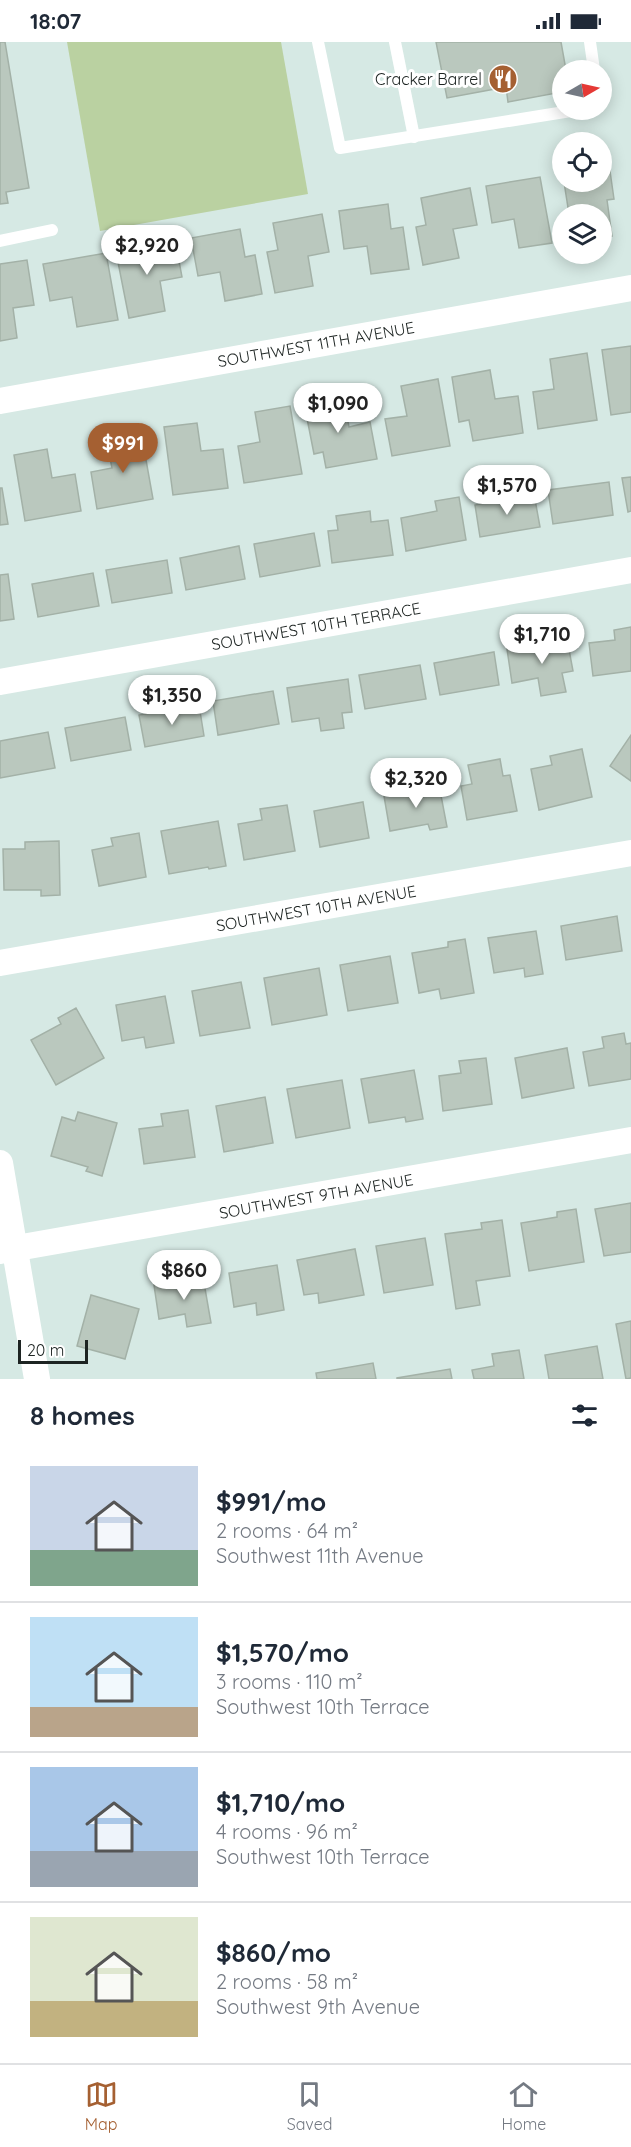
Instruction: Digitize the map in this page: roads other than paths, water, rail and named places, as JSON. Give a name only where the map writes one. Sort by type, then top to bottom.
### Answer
[{"type":"street","name":"SOUTHWEST 11TH AVENUE","points":[[0,401],[631,288]]},
{"type":"street","name":"SOUTHWEST 10TH TERRACE","points":[[0,682],[631,570]]},
{"type":"street","name":"SOUTHWEST 10TH AVENUE","points":[[0,963],[631,853]]},
{"type":"street","name":"SOUTHWEST 9TH AVENUE","points":[[8,1249],[631,1140]]},
{"type":"street","points":[[0,1163],[8,1249],[37,1379]]},
{"type":"lane","points":[[318,42],[340,148],[552,114]]},
{"type":"lane","points":[[395,42],[414,137]]},
{"type":"lane","points":[[590,42],[593,60]]},
{"type":"lane","points":[[0,241],[52,230]]},
{"type":"place","name":"Cracker Barrel","points":[[503,79]]}]
